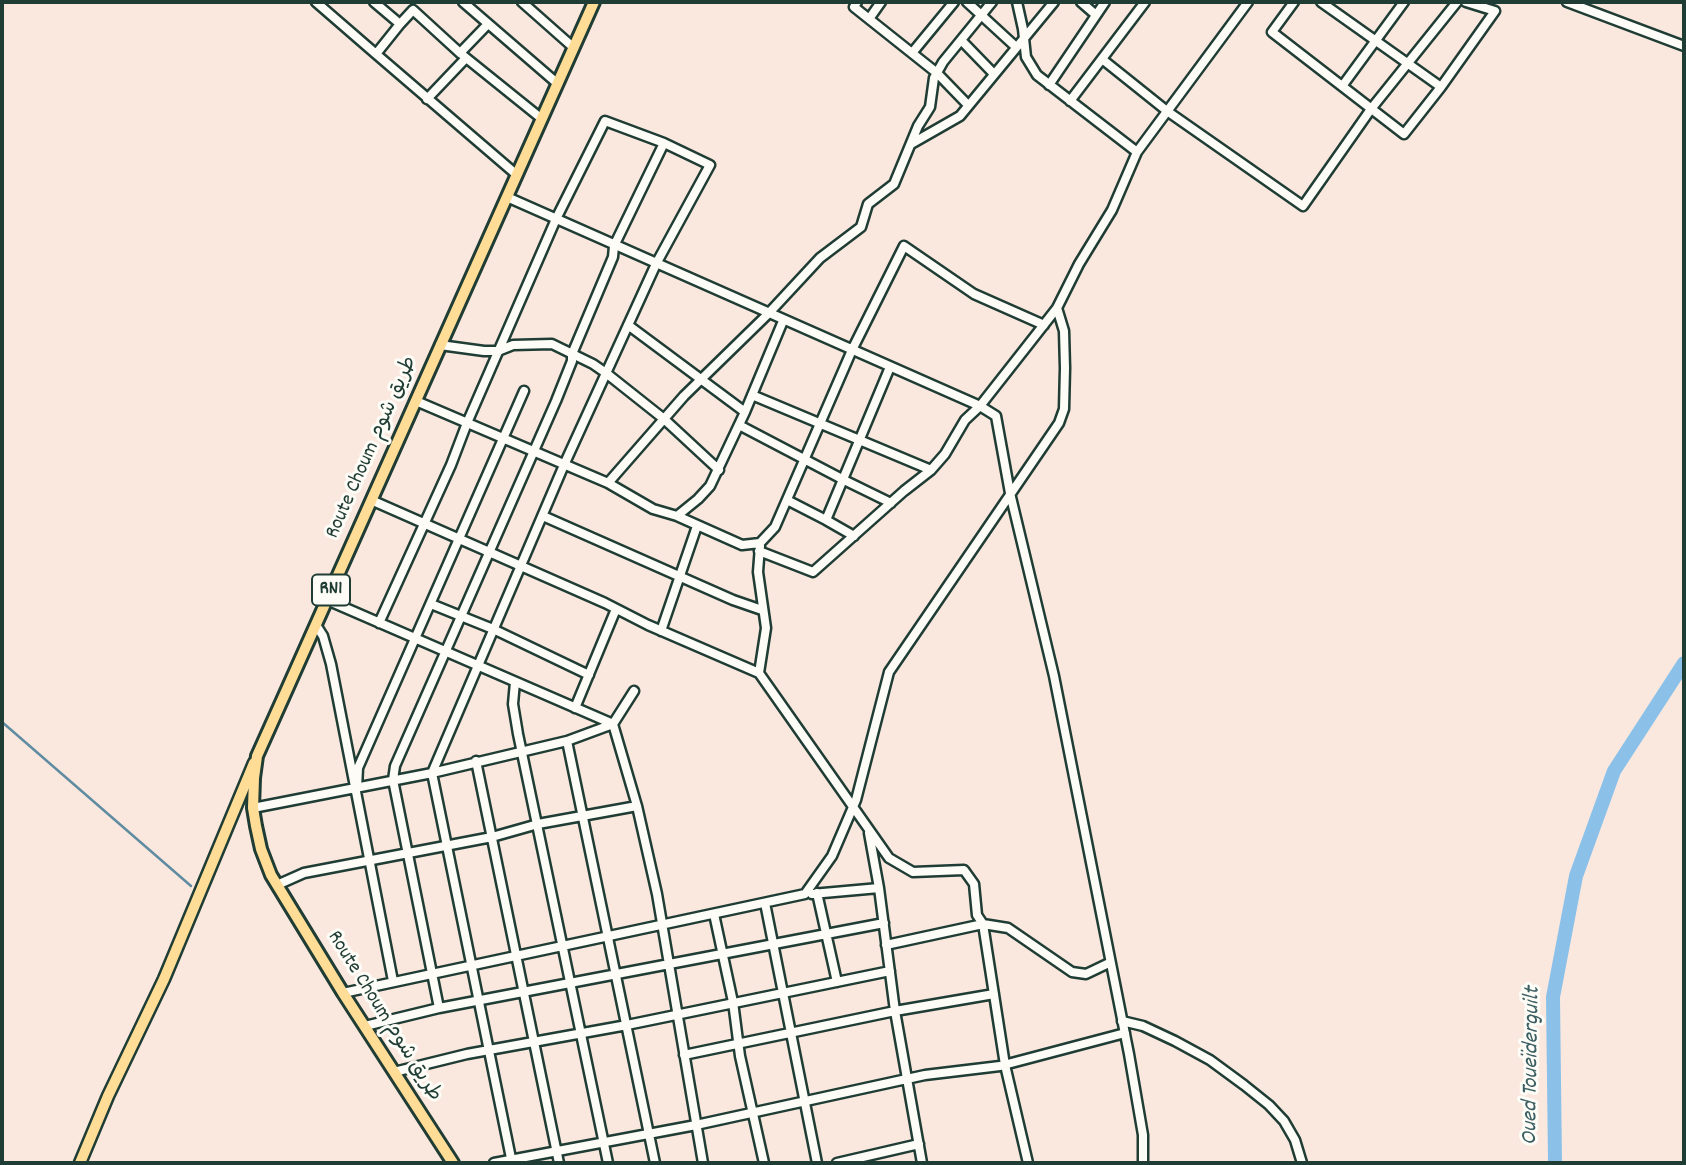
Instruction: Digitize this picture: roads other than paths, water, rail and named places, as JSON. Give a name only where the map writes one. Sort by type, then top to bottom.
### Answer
[{"type":"highway","name":"Route Choum طريق شوم","points":[[453,1163],[277,886],[261,849],[253,808],[257,756],[594,2]]},
{"type":"main road","points":[[80,1163],[108,1096],[164,979],[257,756]]},
{"type":"street","points":[[316,2],[517,176]]},
{"type":"street","points":[[374,2],[400,24]]},
{"type":"street","points":[[463,2],[558,84]]},
{"type":"street","points":[[522,2],[573,48]]},
{"type":"street","points":[[845,2],[856,5],[869,19],[937,72],[968,105]]},
{"type":"street","points":[[869,19],[881,2]]},
{"type":"street","points":[[912,53],[954,2]]},
{"type":"street","points":[[967,2],[1016,47]]},
{"type":"street","points":[[608,483],[663,419],[820,258],[861,227],[869,204],[894,184],[918,126],[930,107],[937,72],[992,2]]},
{"type":"street","points":[[1017,2],[1026,57],[1037,75],[1138,152]]},
{"type":"street","points":[[911,144],[960,116],[1054,2]]},
{"type":"street","points":[[1081,2],[1097,15]]},
{"type":"street","points":[[1049,85],[1105,2]]},
{"type":"street","points":[[1070,101],[1145,2]]},
{"type":"street","points":[[416,401],[608,483],[653,509],[677,516],[742,545],[760,547],[813,572],[931,470],[945,454],[965,420],[980,406],[1057,308],[1079,264],[1112,210],[1138,152],[1248,2]]},
{"type":"street","points":[[1294,2],[1272,32],[1404,134],[1495,10],[1466,2]]},
{"type":"street","points":[[1321,2],[1441,87]]},
{"type":"street","points":[[1335,12],[1342,2]]},
{"type":"street","points":[[1343,85],[1404,2]]},
{"type":"street","points":[[1102,59],[1167,111],[1303,206],[1371,109],[1457,2]]},
{"type":"street","points":[[1567,2],[1684,46]]},
{"type":"street","points":[[376,54],[416,6],[463,56],[542,119]]},
{"type":"street","points":[[427,99],[487,24]]},
{"type":"street","points":[[961,40],[994,74]]},
{"type":"street","points":[[379,623],[556,219],[605,121],[664,142],[710,165],[656,264],[606,373],[432,772],[512,1162]]},
{"type":"street","points":[[439,1007],[393,780],[395,766],[572,361],[572,354],[613,257],[614,246],[664,142]]},
{"type":"street","points":[[507,197],[980,406],[996,416],[1010,493],[1054,676],[1125,1033],[1143,1135],[1143,1163]]},
{"type":"street","points":[[759,673],[766,628],[758,572],[760,547],[775,527],[852,350],[904,246],[974,294],[1044,325]]},
{"type":"street","points":[[805,894],[832,856],[853,808],[889,672],[1059,423],[1064,409],[1063,331],[1057,308]]},
{"type":"street","points":[[677,516],[710,486],[719,470],[783,321]]},
{"type":"street","points":[[628,325],[745,412]]},
{"type":"street","points":[[440,345],[498,351],[513,345],[552,344],[606,373],[663,419],[719,470]]},
{"type":"street","points":[[826,520],[890,367]]},
{"type":"street","points":[[357,788],[358,768],[524,391]]},
{"type":"street","points":[[752,395],[931,470]]},
{"type":"street","points":[[739,425],[891,503]]},
{"type":"street","points":[[371,500],[759,673],[889,858],[913,872],[964,870],[974,884],[977,915],[983,924],[1006,1065],[1028,1163]]},
{"type":"street","points":[[787,500],[854,536]]},
{"type":"street","points":[[542,516],[762,610]]},
{"type":"street","points":[[661,631],[697,526]]},
{"type":"street","points":[[327,600],[612,724],[637,806],[662,925],[702,1163]]},
{"type":"street","points":[[431,604],[493,629],[589,675]]},
{"type":"street","points":[[575,708],[616,609]]},
{"type":"street","points":[[316,625],[323,636],[331,664],[393,981]]},
{"type":"street","points":[[515,682],[513,704],[608,1163]]},
{"type":"street","points":[[253,808],[432,772],[567,741],[612,724],[634,691]]},
{"type":"street","points":[[567,741],[655,1163]]},
{"type":"street","points":[[476,761],[559,1163]]},
{"type":"street","points":[[277,886],[304,873],[637,806]]},
{"type":"street","points":[[869,830],[895,1011],[922,1163]]},
{"type":"street","points":[[343,993],[805,894],[879,888]]},
{"type":"street","points":[[817,893],[838,982]]},
{"type":"street","points":[[765,903],[817,1163]]},
{"type":"street","points":[[713,914],[764,1163]]},
{"type":"street","points":[[365,1026],[439,1007],[884,923]]},
{"type":"street","points":[[886,945],[983,924],[1008,928],[1072,972],[1086,974],[1110,963]]},
{"type":"street","points":[[394,1072],[489,1050],[627,1025],[890,971]]},
{"type":"street","points":[[684,1055],[895,1011],[994,994]]},
{"type":"street","points":[[1122,1021],[1143,1026],[1175,1041],[1210,1060],[1244,1085],[1284,1121],[1295,1140],[1302,1163]]},
{"type":"street","points":[[494,1163],[512,1162],[556,1150],[696,1125],[906,1079],[1006,1065],[1125,1033]]},
{"type":"street","points":[[837,1163],[858,1161],[919,1144]]},
{"type":"waterway","name":"Oued Toueïderguilt","points":[[1555,1163],[1553,997],[1576,876],[1614,771],[1684,663]]},
{"type":"waterway","points":[[2,722],[191,886]]}]
